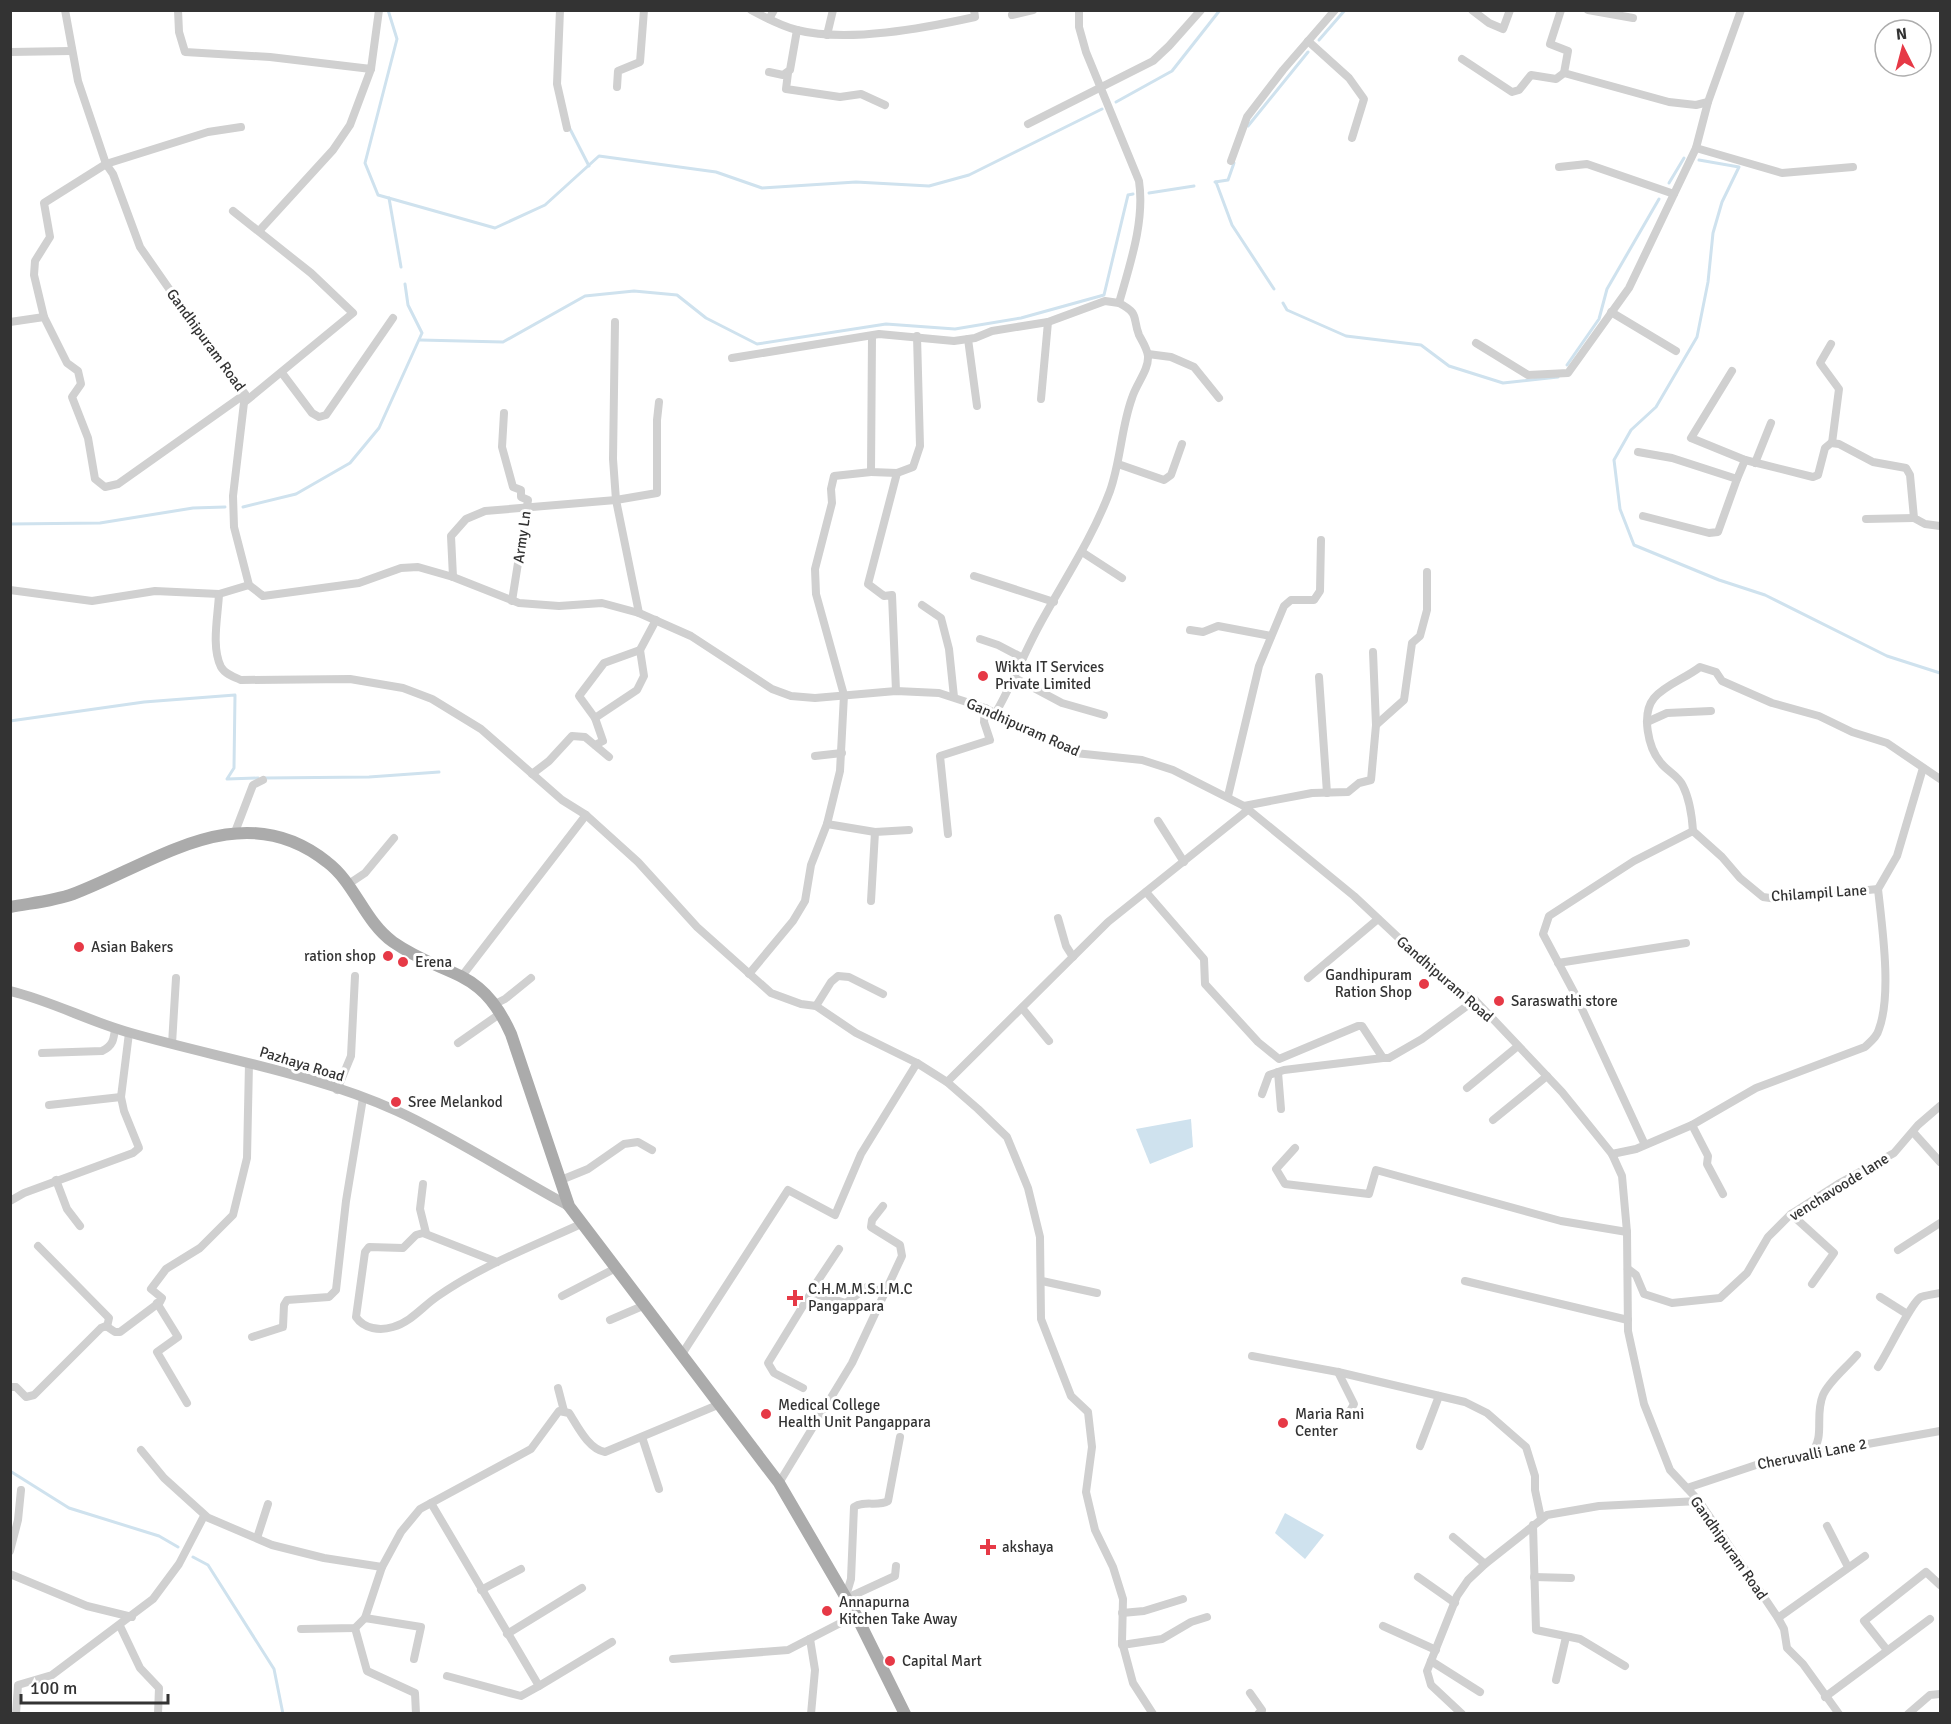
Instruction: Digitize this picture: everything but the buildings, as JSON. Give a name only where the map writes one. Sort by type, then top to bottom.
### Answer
[{"type":"main road","points":[[10,907],[69,896],[206,837],[245,831],[290,841],[328,862],[347,885],[370,920],[393,942],[462,976],[486,992],[498,1008],[511,1034],[569,1206],[779,1483],[856,1615],[904,1713]]},
{"type":"street","name":"Gandhipuram Road","points":[[65,10],[71,51],[106,164],[113,174],[140,247],[246,398],[233,496],[234,527],[249,585],[263,596],[359,584],[401,568],[418,567],[453,577],[512,601],[537,606],[602,603],[639,613],[691,636],[772,689],[791,696],[815,698],[896,691],[939,693],[985,708],[1075,753],[1142,760],[1173,770],[1228,796],[1246,808],[1354,896],[1452,988],[1475,1000],[1547,1076],[1612,1154],[1622,1176],[1627,1232],[1628,1320],[1644,1404],[1670,1470],[1699,1501],[1778,1618],[1784,1629],[1787,1648],[1803,1664],[1825,1697],[1839,1713]]},
{"type":"street","points":[[178,10],[179,32],[185,52],[270,57],[371,69]]},
{"type":"street","points":[[258,231],[333,150],[350,125],[371,69],[379,10]]},
{"type":"street","points":[[560,10],[557,84],[567,128]]},
{"type":"street","points":[[617,87],[618,71],[640,62],[644,10]]},
{"type":"street","points":[[751,10],[797,30],[827,35],[936,26],[975,17],[974,10]]},
{"type":"street","points":[[769,19],[774,10]]},
{"type":"street","points":[[827,35],[833,10]]},
{"type":"street","points":[[1012,15],[1034,10]]},
{"type":"street","points":[[1079,10],[1079,27],[1098,87],[1122,138],[1139,181],[1142,198],[1133,253],[1119,303]]},
{"type":"street","points":[[1028,124],[1153,61],[1200,10]]},
{"type":"street","points":[[1231,161],[1247,117],[1335,10]]},
{"type":"street","points":[[1472,10],[1489,23],[1503,29],[1510,10]]},
{"type":"street","points":[[1462,60],[1512,92],[1519,90],[1531,75],[1556,79],[1564,73],[1568,51],[1550,44],[1561,10]]},
{"type":"street","points":[[1588,10],[1633,18]]},
{"type":"street","points":[[1476,343],[1528,375],[1569,373],[1629,288],[1696,148],[1708,102],[1741,10]]},
{"type":"street","points":[[797,30],[793,63],[788,73],[786,89],[840,97],[861,94],[885,105]]},
{"type":"street","points":[[1308,41],[1349,78],[1364,99],[1352,138]]},
{"type":"street","points":[[10,52],[71,51]]},
{"type":"street","points":[[769,72],[788,73]]},
{"type":"street","points":[[1564,73],[1669,102],[1696,105],[1708,102]]},
{"type":"street","points":[[233,212],[311,273],[353,313],[282,373],[118,483],[105,487],[95,479],[88,438],[74,406],[72,397],[81,384],[78,372],[67,363],[44,316],[34,275],[35,261],[50,237],[44,203],[106,164],[208,132],[241,128]]},
{"type":"street","points":[[1696,148],[1782,173],[1853,166]]},
{"type":"street","points":[[1559,167],[1587,164],[1674,194]]},
{"type":"street","points":[[732,358],[872,336],[917,336],[954,341],[968,339],[992,331],[1048,322],[1105,302],[1119,303],[1130,308],[1136,316],[1138,333],[1148,354],[1147,364],[1132,397],[1118,464],[1109,491],[1082,552],[1023,658],[995,714]]},
{"type":"street","points":[[1611,312],[1676,351]]},
{"type":"street","points":[[10,322],[44,316]]},
{"type":"street","points":[[282,373],[312,412],[319,417],[326,415],[393,318]]},
{"type":"street","points":[[615,322],[613,459],[616,500],[639,613]]},
{"type":"street","points":[[1041,399],[1048,322]]},
{"type":"street","points":[[871,472],[872,336]]},
{"type":"street","points":[[749,974],[793,921],[805,901],[811,864],[827,824],[842,753],[844,695],[816,594],[815,569],[832,503],[834,476],[871,472],[897,473],[913,467],[920,446],[917,336]]},
{"type":"street","points":[[968,339],[977,406]]},
{"type":"street","points":[[1831,345],[1820,363],[1839,389],[1832,443]]},
{"type":"street","points":[[1148,354],[1171,357],[1194,367],[1219,398]]},
{"type":"street","points":[[1732,371],[1691,438],[1745,460],[1813,477],[1818,475],[1825,448],[1832,443],[1839,444],[1873,462],[1906,468],[1910,475],[1914,518]]},
{"type":"street","points":[[453,577],[452,536],[458,525],[485,511],[616,500],[657,493],[659,402]]},
{"type":"street","name":"Army Ln","points":[[504,413],[502,447],[513,487],[521,490],[521,497],[528,500],[512,601]]},
{"type":"street","points":[[1755,463],[1771,423]]},
{"type":"street","points":[[1118,464],[1164,480],[1171,475],[1182,444]]},
{"type":"street","points":[[1638,452],[1672,458],[1737,479]]},
{"type":"street","points":[[1643,516],[1709,533],[1718,532],[1745,460]]},
{"type":"street","points":[[896,691],[892,595],[884,596],[868,584],[897,473]]},
{"type":"street","points":[[1866,519],[1914,518],[1925,524],[1941,526]]},
{"type":"street","points":[[1228,796],[1250,700],[1271,636],[1284,606],[1291,600],[1314,600],[1320,591],[1321,540]]},
{"type":"street","points":[[1082,552],[1122,578]]},
{"type":"street","points":[[1376,725],[1404,700],[1412,643],[1420,636],[1427,610],[1427,572]]},
{"type":"street","points":[[975,576],[1054,602]]},
{"type":"street","points":[[10,590],[92,600],[161,591],[219,594],[249,585]]},
{"type":"street","points":[[219,594],[218,656],[221,668],[230,676],[241,680],[350,680],[403,688],[432,699],[482,729],[562,800],[586,815],[638,862],[697,927],[771,993],[801,1004],[816,1006],[856,1033],[917,1063],[947,1083],[1007,1137],[1028,1188],[1040,1237],[1041,1319],[1071,1396],[1088,1412],[1092,1447],[1086,1492],[1095,1530],[1113,1567],[1123,1599],[1122,1645],[1133,1683],[1153,1713]]},
{"type":"street","points":[[922,605],[940,618],[949,649],[954,697]]},
{"type":"street","points":[[595,718],[637,690],[644,676],[640,650],[656,620]]},
{"type":"street","points":[[1190,630],[1203,632],[1218,626],[1271,636]]},
{"type":"street","points":[[980,639],[1023,658]]},
{"type":"street","points":[[595,745],[603,741],[595,718],[579,696],[604,663],[640,650]]},
{"type":"street","points":[[947,1083],[1108,922],[1184,862],[1246,808],[1327,793],[1348,792],[1359,783],[1371,780],[1376,725],[1373,652]]},
{"type":"street","points":[[1645,1145],[1544,934],[1546,920],[1552,913],[1634,861],[1693,831],[1691,812],[1683,784],[1661,764],[1656,754],[1647,722],[1649,705],[1655,696],[1700,667],[1716,672],[1722,681],[1772,703],[1819,716],[1852,732],[1887,743],[1941,779]]},
{"type":"street","points":[[1319,677],[1327,793]]},
{"type":"street","points":[[1015,678],[1062,703],[1104,715]]},
{"type":"street","points":[[948,834],[940,756],[990,740],[984,722],[985,708]]},
{"type":"street","points":[[1647,722],[1667,713],[1711,711]]},
{"type":"street","points":[[532,774],[549,761],[572,736],[585,737],[609,757]]},
{"type":"street","points":[[814,756],[842,753]]},
{"type":"street","points":[[1878,890],[1897,856],[1923,768]]},
{"type":"street","points":[[235,832],[253,785],[263,780]]},
{"type":"street","points":[[462,976],[586,815]]},
{"type":"street","points":[[1158,821],[1184,862]]},
{"type":"street","points":[[827,824],[875,832],[909,830]]},
{"type":"street","name":"Chilampil Lane","points":[[1612,1154],[1645,1145],[1692,1125],[1756,1088],[1865,1047],[1876,1036],[1882,1020],[1885,956],[1878,890],[1777,899],[1764,897],[1740,878],[1722,857],[1693,831]]},
{"type":"street","points":[[871,901],[875,832]]},
{"type":"street","points":[[347,885],[365,873],[394,838]]},
{"type":"street","points":[[1146,892],[1204,959],[1204,984],[1258,1042],[1279,1059],[1358,1026],[1362,1026],[1383,1058]]},
{"type":"street","points":[[1058,918],[1066,946],[1073,957]]},
{"type":"street","points":[[1308,978],[1378,919]]},
{"type":"street","points":[[1558,963],[1686,943]]},
{"type":"street","points":[[337,1090],[351,1056],[355,976]]},
{"type":"street","points":[[816,1006],[831,982],[838,976],[849,977],[883,994]]},
{"type":"street","points":[[172,1044],[176,978]]},
{"type":"street","points":[[458,1043],[531,978]]},
{"type":"street","name":"Pazhaya Road","points":[[10,992],[129,1033],[249,1063],[363,1098],[398,1112],[569,1206]]},
{"type":"street","points":[[1262,1094],[1269,1075],[1282,1071],[1396,1056],[1475,1000]]},
{"type":"street","points":[[1022,1008],[1048,1041]]},
{"type":"street","points":[[42,1053],[102,1052],[114,1040],[116,1028]]},
{"type":"street","points":[[10,1201],[56,1180],[138,1150],[121,1097],[129,1033]]},
{"type":"street","points":[[1467,1088],[1518,1046]]},
{"type":"street","points":[[1281,1109],[1284,1058]]},
{"type":"street","points":[[10,1387],[16,1387],[26,1397],[34,1395],[101,1328],[108,1327],[116,1333],[120,1332],[162,1299],[152,1289],[152,1284],[166,1269],[200,1248],[233,1215],[248,1158],[249,1063]]},
{"type":"street","points":[[682,1354],[788,1190],[835,1215],[861,1154],[917,1063]]},
{"type":"street","points":[[1493,1120],[1547,1076]]},
{"type":"street","points":[[49,1105],[121,1097]]},
{"type":"street","points":[[252,1336],[283,1327],[284,1305],[287,1300],[329,1297],[336,1290],[346,1201],[363,1098]]},
{"type":"street","name":"venchavoode lane","points":[[1628,1269],[1636,1275],[1644,1294],[1672,1303],[1720,1298],[1747,1274],[1768,1237],[1791,1214],[1838,1184],[1894,1153],[1912,1132],[1941,1106]]},
{"type":"street","points":[[1692,1125],[1708,1156],[1707,1164],[1723,1194]]},
{"type":"street","points":[[1912,1132],[1941,1162]]},
{"type":"street","points":[[561,1180],[588,1168],[624,1144],[638,1142],[652,1150]]},
{"type":"street","points":[[1296,1148],[1276,1169],[1285,1184],[1369,1194],[1376,1170],[1561,1221],[1627,1232]]},
{"type":"street","points":[[56,1180],[67,1209],[80,1226]]},
{"type":"street","points":[[423,1184],[420,1209],[426,1233]]},
{"type":"street","points":[[779,1483],[852,1363],[903,1253],[900,1245],[871,1227],[872,1220],[883,1206]]},
{"type":"street","points":[[1791,1214],[1834,1253],[1812,1284]]},
{"type":"street","points":[[1898,1250],[1941,1223]]},
{"type":"street","points":[[497,1262],[426,1233],[416,1235],[403,1248],[370,1247],[366,1250],[355,1310],[360,1322],[376,1329],[395,1327],[414,1316],[438,1295],[497,1262],[581,1224]]},
{"type":"street","points":[[38,1246],[74,1284],[100,1306],[109,1318],[108,1327]]},
{"type":"street","points":[[803,1388],[774,1372],[768,1363],[839,1249]]},
{"type":"street","points":[[562,1296],[616,1268]]},
{"type":"street","points":[[1042,1281],[1097,1293]]},
{"type":"street","points":[[1465,1281],[1628,1320]]},
{"type":"street","points":[[814,1288],[815,1294],[819,1296],[846,1303],[867,1287],[886,1292]]},
{"type":"street","points":[[1878,1367],[1899,1332],[1906,1314],[1920,1298],[1941,1293]]},
{"type":"street","points":[[1880,1297],[1906,1314]]},
{"type":"street","points":[[157,1303],[178,1337],[157,1352],[187,1403]]},
{"type":"street","points":[[610,1320],[645,1305]]},
{"type":"street","points":[[1811,1454],[1820,1443],[1818,1417],[1823,1394],[1857,1355]]},
{"type":"street","points":[[1252,1356],[1338,1372],[1465,1402],[1487,1413],[1526,1447],[1535,1476],[1535,1490],[1541,1518]]},
{"type":"street","points":[[1338,1372],[1354,1404],[1350,1411]]},
{"type":"street","points":[[558,1388],[564,1411],[568,1413],[585,1437],[602,1452],[720,1404]]},
{"type":"street","points":[[1419,1446],[1439,1396]]},
{"type":"street","points":[[301,1629],[355,1628],[365,1618],[382,1567],[401,1532],[420,1509],[531,1449],[556,1413],[564,1411]]},
{"type":"street","name":"Cheruvalli Lane 2","points":[[1687,1488],[1762,1463],[1941,1431]]},
{"type":"street","points":[[642,1437],[659,1489]]},
{"type":"street","points":[[845,1599],[851,1579],[854,1507],[859,1504],[883,1504],[888,1501],[900,1437]]},
{"type":"street","points":[[141,1450],[164,1478],[206,1516],[272,1545],[324,1558],[382,1567]]},
{"type":"street","points":[[10,1551],[18,1520],[21,1490]]},
{"type":"street","points":[[1462,1713],[1431,1685],[1427,1674],[1455,1603],[1468,1580],[1485,1564],[1541,1518],[1590,1507],[1699,1501]]},
{"type":"street","points":[[431,1503],[539,1686]]},
{"type":"street","points":[[257,1538],[268,1504]]},
{"type":"street","points":[[16,1713],[18,1685],[52,1676],[76,1654],[132,1617],[165,1585],[179,1564],[202,1518],[206,1516]]},
{"type":"street","points":[[1533,1525],[1536,1630],[1597,1647],[1625,1666]]},
{"type":"street","points":[[1827,1526],[1848,1567]]},
{"type":"street","points":[[1453,1537],[1485,1564]]},
{"type":"street","points":[[1778,1618],[1865,1556]]},
{"type":"street","points":[[845,1599],[895,1576],[896,1566]]},
{"type":"street","points":[[481,1590],[521,1569]]},
{"type":"street","points":[[1887,1650],[1864,1622],[1926,1572],[1941,1585]]},
{"type":"street","points":[[10,1574],[87,1606],[132,1617]]},
{"type":"street","points":[[1418,1577],[1455,1603]]},
{"type":"street","points":[[1534,1577],[1571,1578]]},
{"type":"street","points":[[507,1634],[582,1588]]},
{"type":"street","points":[[1122,1613],[1144,1611],[1183,1599]]},
{"type":"street","points":[[673,1659],[788,1650],[856,1615]]},
{"type":"street","points":[[1122,1645],[1162,1639],[1191,1622],[1207,1617]]},
{"type":"street","points":[[365,1618],[420,1628],[414,1659]]},
{"type":"street","points":[[1825,1697],[1930,1619]]},
{"type":"street","points":[[120,1626],[140,1668],[159,1688],[158,1713]]},
{"type":"street","points":[[1383,1626],[1436,1650]]},
{"type":"street","points":[[355,1628],[367,1671],[416,1693],[416,1713]]},
{"type":"street","points":[[1556,1680],[1566,1637]]},
{"type":"street","points":[[810,1639],[815,1670],[811,1713]]},
{"type":"street","points":[[447,1676],[520,1696],[612,1642]]},
{"type":"street","points":[[1431,1661],[1480,1692]]},
{"type":"street","points":[[1250,1693],[1263,1710],[1258,1713]]},
{"type":"street","points":[[1908,1713],[1930,1695],[1941,1694]]},
{"type":"water","points":[[1191,1119],[1193,1147],[1150,1164],[1136,1129]]},
{"type":"water","points":[[1285,1513],[1324,1535],[1305,1559],[1275,1533]]},
{"type":"waterway","points":[[388,10],[397,39],[365,163],[378,195],[495,228],[545,205],[599,156],[716,172],[762,188],[856,182],[929,186],[969,175],[1102,109]]},
{"type":"waterway","points":[[1116,102],[1172,71],[1220,10]]},
{"type":"waterway","points":[[1319,40],[1345,10]]},
{"type":"waterway","points":[[1248,126],[1308,52]]},
{"type":"waterway","points":[[569,127],[589,166]]},
{"type":"waterway","points":[[1669,183],[1684,158]]},
{"type":"waterway","points":[[1699,160],[1739,167],[1722,202],[1713,233],[1708,282],[1697,337],[1656,407],[1631,430],[1614,460],[1620,509],[1634,545],[1719,580],[1765,595],[1887,656],[1940,673]]},
{"type":"waterway","points":[[1215,182],[1228,180],[1234,163]]},
{"type":"waterway","points":[[1216,182],[1232,225],[1274,289]]},
{"type":"waterway","points":[[1149,193],[1194,186]]},
{"type":"waterway","points":[[420,340],[503,342],[585,296],[634,291],[677,295],[706,318],[757,344],[886,324],[955,329],[1021,318],[1104,295],[1128,195],[1133,194]]},
{"type":"waterway","points":[[389,198],[401,267]]},
{"type":"waterway","points":[[1567,365],[1599,319],[1607,289],[1659,199]]},
{"type":"waterway","points":[[243,507],[296,494],[350,463],[379,428],[422,333],[408,305],[405,284]]},
{"type":"waterway","points":[[1283,303],[1287,310],[1346,336],[1421,345],[1449,366],[1503,383],[1558,377]]},
{"type":"waterway","points":[[10,524],[100,523],[193,508],[225,507]]},
{"type":"waterway","points":[[10,721],[144,702],[235,695],[234,768],[227,779],[258,778]]},
{"type":"waterway","points":[[265,778],[369,777],[439,772]]},
{"type":"waterway","points":[[10,1471],[69,1508],[159,1536],[178,1547]]},
{"type":"waterway","points":[[193,1557],[208,1565],[274,1669],[283,1714]]},
{"type":"place","name":"Wikta IT Services Private Limited","points":[[983,676]]},
{"type":"place","name":"Asian Bakers","points":[[79,947]]},
{"type":"place","name":"ration shop","points":[[388,956]]},
{"type":"place","name":"Erena","points":[[403,962]]},
{"type":"place","name":"Gandhipuram Ration Shop","points":[[1424,984]]},
{"type":"place","name":"Saraswathi store","points":[[1499,1001]]},
{"type":"place","name":"Sree Melankod","points":[[396,1102]]},
{"type":"place","name":"C.H.M.M.S.I.M.C Pangappara","points":[[795,1298]]},
{"type":"place","name":"Medical College Health Unit Pangappara","points":[[766,1414]]},
{"type":"place","name":"Maria Rani Center","points":[[1283,1423]]},
{"type":"place","name":"akshaya","points":[[988,1547]]},
{"type":"place","name":"Annapurna Kitchen Take Away","points":[[827,1611]]},
{"type":"place","name":"Capital Mart","points":[[890,1661]]}]
